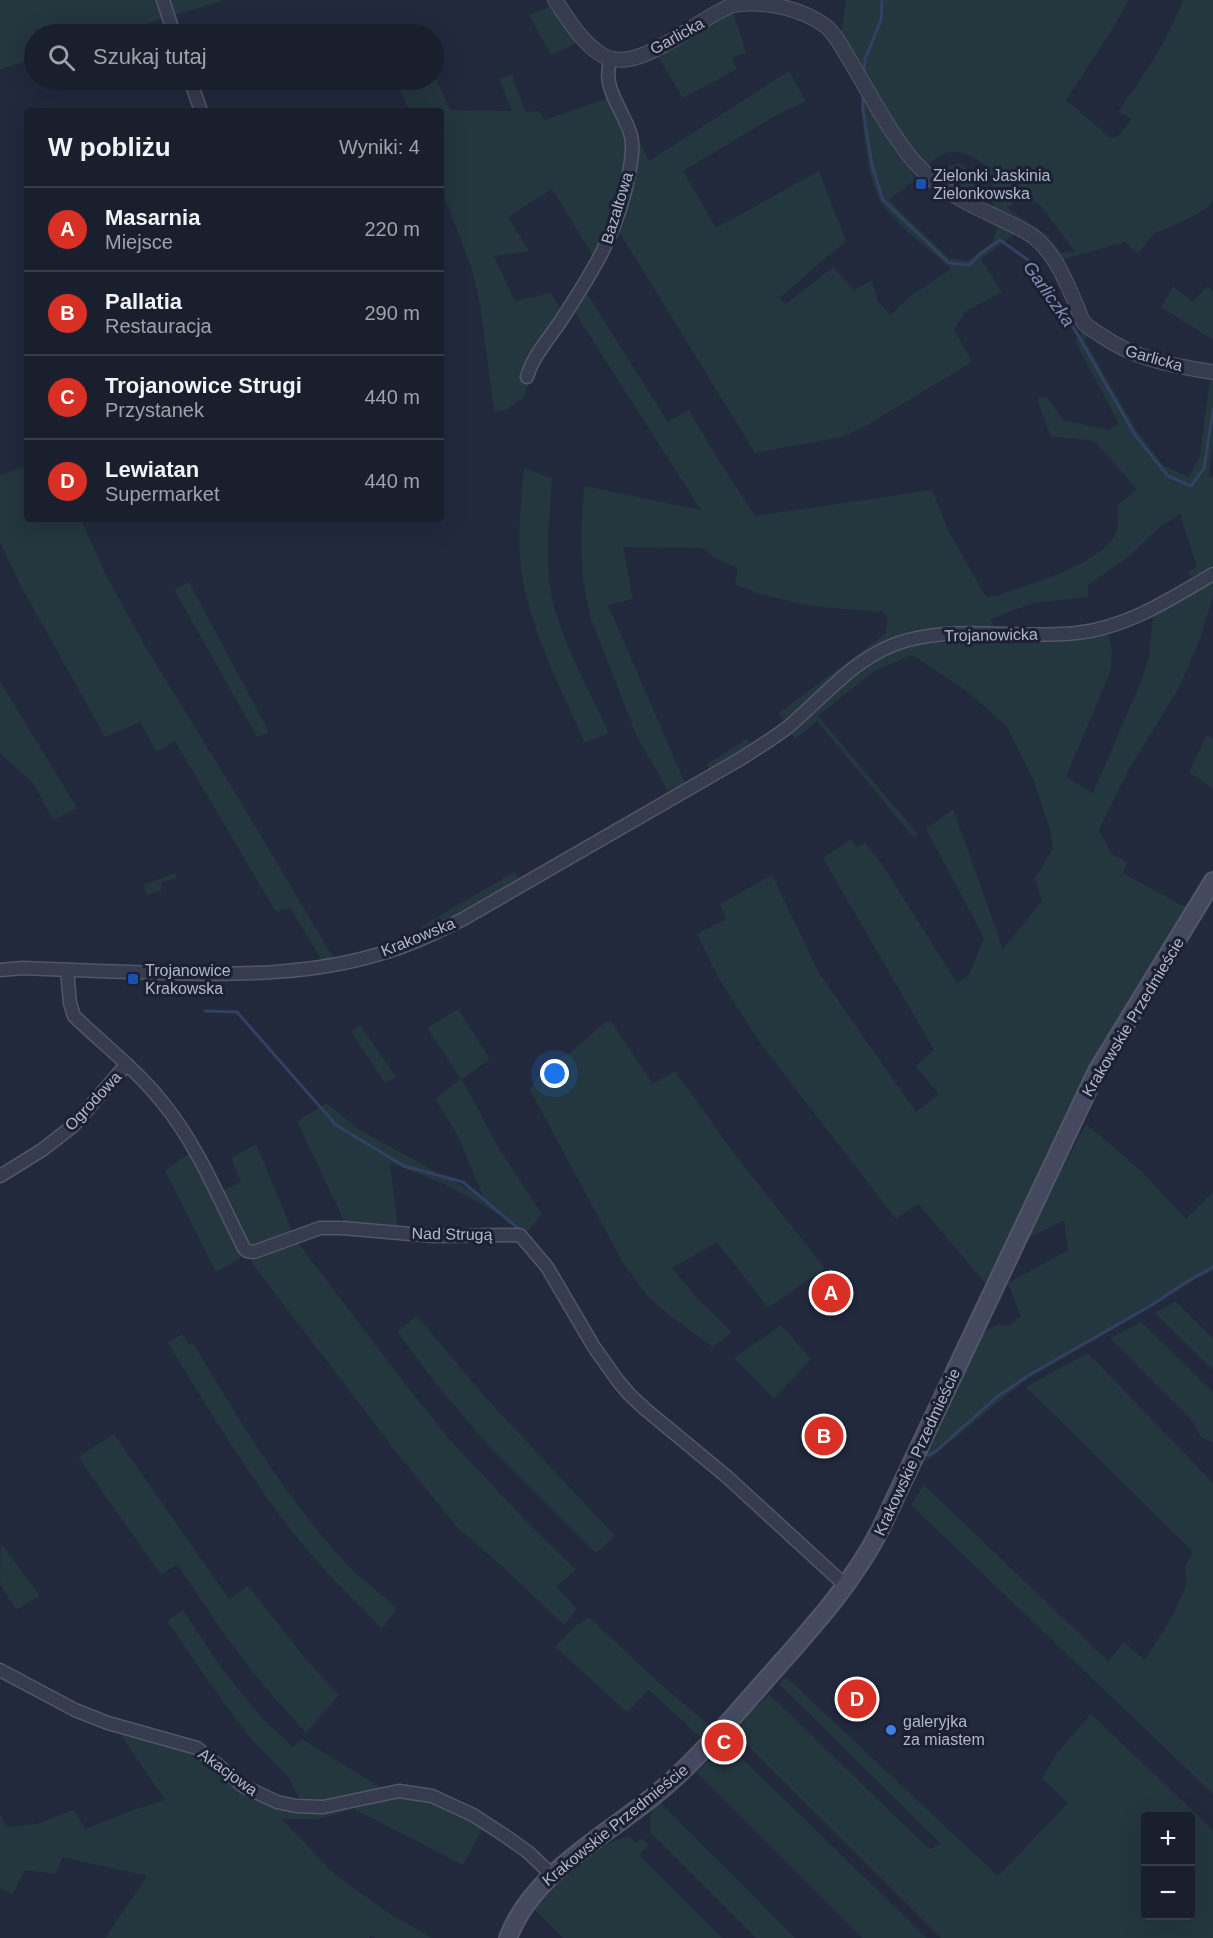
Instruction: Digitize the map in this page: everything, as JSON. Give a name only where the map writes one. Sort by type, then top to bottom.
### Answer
[{"type":"main road","name":"Krakowskie Przedmieście","points":[[508,1938],[524,1906],[536,1890],[655,1795],[688,1765],[846,1586],[880,1530],[1097,1071],[1213,881]]},
{"type":"street","points":[[164,0],[171,24]]},
{"type":"street","points":[[555,0],[585,41],[602,55],[611,58]]},
{"type":"street","name":"Garlicka","points":[[611,58],[620,60],[641,56],[732,6],[749,2],[775,3],[794,9],[828,28],[914,161],[941,188],[1034,237],[1060,267],[1084,322],[1119,348],[1146,359],[1208,372]]},
{"type":"street","name":"Bazaltowa","points":[[527,377],[533,359],[594,269],[613,231],[624,200],[632,157],[631,138],[608,84],[608,67],[611,58]]},
{"type":"street","points":[[194,90],[200,108]]},
{"type":"street","name":"Trojanowicka","points":[[786,728],[852,670],[885,648],[909,640],[940,635],[1076,633],[1102,628],[1128,620],[1213,574]]},
{"type":"street","name":"Krakowska","points":[[0,970],[23,968],[247,974],[295,971],[334,965],[386,952],[431,935],[500,899],[733,763],[786,728]]},
{"type":"street","name":"Nad Strugą","points":[[67,970],[70,1003],[74,1016],[162,1101],[189,1139],[247,1251],[254,1252],[320,1228],[434,1236],[520,1235],[547,1267],[594,1347],[630,1395],[653,1417],[726,1476],[846,1586]]},
{"type":"street","name":"Ogrodowa","points":[[0,1176],[42,1150],[73,1126],[126,1065]]},
{"type":"street","name":"Akacjowa","points":[[0,1670],[75,1710],[108,1724],[197,1748],[243,1786],[277,1802],[296,1806],[323,1807],[399,1791],[432,1796],[487,1823],[520,1846],[552,1875]]},
{"type":"shaded area","points":[[0,0],[225,0],[146,24],[24,24],[24,62],[0,69]]},
{"type":"shaded area","points":[[846,0],[1129,0],[1066,100],[1111,138],[1118,136],[1132,119],[1118,112],[1146,72],[1183,0],[1213,0],[1213,200],[1207,208],[1188,219],[1153,234],[1138,254],[1125,242],[1061,260],[993,210],[990,172],[978,160],[966,154],[948,152],[927,165],[910,147],[868,82],[841,34]],"holes":[[[1023,196],[1041,206],[1075,252],[1062,253],[1046,234],[1007,208]]]},
{"type":"shaded area","points":[[551,6],[579,42],[551,55],[529,15]]},
{"type":"shaded area","points":[[733,12],[746,52],[732,58],[737,69],[683,98],[657,55]]},
{"type":"shaded area","points":[[789,71],[806,101],[775,116],[683,171],[716,228],[819,171],[846,241],[779,298],[786,304],[833,267],[854,290],[872,280],[878,302],[890,315],[912,295],[951,269],[903,227],[881,202],[868,164],[861,94],[895,152],[917,178],[889,200],[949,258],[968,261],[993,242],[997,226],[1015,234],[981,259],[1002,292],[966,311],[954,329],[972,362],[862,428],[841,437],[755,453],[618,230],[638,139],[649,161]]},
{"type":"shaded area","points":[[512,75],[525,112],[539,111],[545,120],[608,98],[628,134],[629,149],[620,202],[596,261],[552,189],[508,217],[529,251],[494,256],[515,301],[551,293],[562,312],[529,381],[524,397],[506,410],[494,412],[481,310],[472,269],[444,196],[444,108],[408,108],[400,90],[441,90],[450,110],[512,111],[499,79]]},
{"type":"shaded area","points":[[959,164],[973,173],[979,181],[982,198],[976,202],[940,178],[945,167]]},
{"type":"shaded area","points":[[1173,286],[1193,302],[1207,286],[1213,291],[1213,340],[1161,307]]},
{"type":"shaded area","points":[[584,289],[668,422],[689,410],[755,516],[932,490],[949,532],[986,597],[1041,580],[1092,557],[1114,537],[1118,505],[1137,489],[1097,444],[1090,440],[1051,437],[1037,399],[1047,397],[1063,420],[1107,430],[1119,424],[1075,341],[1083,331],[1088,334],[1085,341],[1137,431],[1163,465],[1188,477],[1200,456],[1210,379],[1213,379],[1213,444],[1209,476],[1213,477],[1213,566],[1191,577],[1188,572],[1197,567],[1180,514],[1160,527],[1128,557],[1088,585],[1088,597],[1033,603],[991,619],[994,627],[896,638],[865,654],[783,720],[779,713],[885,634],[888,617],[882,612],[810,606],[760,594],[735,585],[738,568],[715,558],[705,549],[623,547],[633,599],[608,605],[685,783],[668,791],[637,737],[590,616],[583,580],[581,538],[584,486],[701,510],[572,308]]},
{"type":"shaded area","points":[[24,467],[24,522],[82,522],[104,571],[145,646],[334,959],[323,962],[290,908],[276,912],[175,741],[156,752],[141,722],[105,737],[21,586],[0,542],[0,475]]},
{"type":"shaded area","points":[[524,468],[552,478],[548,554],[552,598],[573,658],[609,733],[585,743],[540,640],[522,575],[519,549]]},
{"type":"shaded area","points":[[1213,580],[1213,597],[1199,641],[1179,688],[1129,769],[1099,830],[1112,854],[1127,862],[1123,873],[1181,905],[1190,907],[987,1285],[918,1204],[896,1219],[760,1043],[718,977],[697,934],[726,919],[720,904],[772,875],[819,973],[916,1112],[939,1094],[915,1066],[934,1050],[823,858],[851,839],[857,847],[865,843],[880,861],[957,983],[969,975],[984,938],[926,829],[953,809],[1003,949],[1042,901],[1035,878],[1053,849],[1051,832],[1034,781],[1007,727],[968,692],[912,655],[874,671],[818,716],[918,834],[913,837],[817,721],[795,739],[789,730],[855,673],[884,655],[899,649],[921,644],[958,641],[1109,635],[1112,654],[1111,670],[1066,777],[1093,793],[1142,679],[1149,656],[1153,615]]},
{"type":"shaded area","points":[[189,582],[269,732],[257,737],[174,589]]},
{"type":"shaded area","points":[[0,681],[77,808],[53,820],[34,784],[0,753]]},
{"type":"shaded area","points":[[1207,735],[1213,739],[1213,789],[1189,772]]},
{"type":"shaded area","points":[[747,739],[750,744],[710,769],[707,764]]},
{"type":"shaded area","points":[[514,872],[520,881],[422,932],[419,928]]},
{"type":"shaded area","points":[[175,873],[177,878],[161,882],[161,891],[147,895],[143,885]]},
{"type":"shaded area","points":[[458,1009],[490,1059],[462,1079],[498,1147],[542,1214],[526,1233],[519,1232],[508,1218],[440,1182],[390,1163],[398,1230],[346,1225],[297,1121],[327,1103],[358,1129],[484,1198],[456,1132],[435,1099],[461,1079],[427,1028]]},
{"type":"shaded area","points":[[611,1021],[653,1084],[675,1071],[736,1156],[825,1268],[768,1308],[717,1242],[672,1268],[698,1299],[732,1332],[713,1347],[649,1298],[623,1263],[530,1090],[546,1064],[570,1053],[604,1023]]},
{"type":"shaded area","points":[[360,1025],[396,1077],[385,1083],[351,1032]]},
{"type":"shaded area","points":[[1086,1124],[1141,1171],[1186,1219],[1213,1192],[1213,1271],[1199,1277],[1164,1300],[1029,1378],[927,1461],[922,1461],[982,1334],[998,1324],[1009,1326],[1021,1316],[1008,1283],[1068,1250],[1064,1220],[1024,1240]]},
{"type":"shaded area","points":[[256,1144],[294,1235],[255,1248],[247,1245],[219,1192],[241,1182],[231,1158]]},
{"type":"shaded area","points":[[192,1152],[243,1254],[238,1260],[216,1272],[165,1170]]},
{"type":"shaded area","points":[[296,1240],[451,1441],[576,1570],[556,1586],[577,1609],[564,1625],[458,1528],[400,1457],[251,1262]]},
{"type":"shaded area","points":[[1175,1301],[1213,1338],[1213,1370],[1155,1313]]},
{"type":"shaded area","points":[[417,1316],[485,1397],[615,1536],[596,1553],[487,1444],[437,1385],[397,1332]]},
{"type":"shaded area","points":[[1141,1322],[1213,1392],[1213,1443],[1200,1436],[1194,1423],[1110,1338]]},
{"type":"shaded area","points":[[781,1325],[811,1359],[774,1399],[734,1358]]},
{"type":"shaded area","points":[[182,1334],[189,1345],[193,1343],[244,1427],[300,1508],[348,1566],[397,1608],[382,1629],[302,1544],[243,1462],[168,1343]]},
{"type":"shaded area","points":[[1088,1353],[1213,1483],[1213,1794],[911,1505],[924,1485],[1108,1661],[1124,1642],[1145,1660],[1172,1617],[1186,1586],[1185,1566],[1193,1552],[1026,1387]]},
{"type":"shaded area","points":[[114,1434],[229,1599],[248,1586],[310,1664],[339,1695],[306,1733],[264,1686],[226,1637],[177,1564],[161,1575],[78,1457]]},
{"type":"shaded area","points":[[1,1543],[40,1596],[16,1610],[0,1584]]},
{"type":"shaded area","points":[[183,1610],[222,1669],[263,1719],[293,1747],[302,1739],[383,1789],[345,1801],[302,1802],[288,1777],[251,1739],[167,1621]]},
{"type":"shaded area","points":[[589,1617],[712,1728],[701,1738],[649,1690],[627,1712],[555,1647],[577,1624]]},
{"type":"shaded area","points":[[786,1677],[998,1876],[1068,1803],[1042,1778],[1057,1753],[1091,1714],[1194,1812],[1141,1812],[1141,1920],[1195,1920],[1195,1813],[1213,1830],[1213,1938],[941,1938],[736,1734],[749,1714],[769,1694],[929,1849],[941,1844],[779,1684]]},
{"type":"shaded area","points":[[118,1731],[198,1756],[243,1793],[286,1810],[317,1813],[354,1809],[318,1819],[282,1819],[333,1873],[393,1916],[433,1938],[375,1938],[371,1936],[369,1938],[105,1938],[147,1876],[62,1857],[56,1874],[25,1870],[12,1895],[0,1888],[0,1814],[7,1827],[36,1824],[74,1810],[85,1829],[165,1800]]},
{"type":"shaded area","points":[[727,1744],[927,1938],[862,1938],[696,1772]]},
{"type":"shaded area","points":[[401,1797],[428,1801],[484,1826],[463,1865],[354,1809]]},
{"type":"shaded area","points":[[659,1801],[795,1938],[756,1938],[651,1833],[651,1816]]},
{"type":"shaded area","points":[[630,1836],[636,1843],[642,1838],[649,1845],[639,1855],[722,1938],[563,1938],[532,1907],[590,1855],[617,1840]]},
{"type":"waterway","name":"Garliczka","points":[[864,73],[865,59],[881,20],[882,0]]},
{"type":"waterway","name":"Garliczka","points":[[863,95],[863,110],[872,165],[883,200],[949,263],[969,265],[981,253],[1000,240],[1028,260],[1075,330],[1135,435],[1168,476],[1191,486],[1204,468],[1213,410]]},
{"type":"waterway","points":[[205,1011],[237,1012],[336,1125],[404,1166],[463,1182],[520,1230]]},
{"type":"waterway","points":[[925,1454],[929,1455],[936,1451],[998,1396],[1029,1375],[1213,1267]]},
{"type":"place","name":"Zielonki Jaskinia Zielonkowska","points":[[921,184]]},
{"type":"place","name":"Trojanowice Krakowska","points":[[133,979]]},
{"type":"place","name":"Masarnia","points":[[831,1293]]},
{"type":"place","name":"Pallatia","points":[[824,1436]]},
{"type":"place","name":"Lewiatan","points":[[857,1699]]},
{"type":"place","name":"galeryjka za miastem","points":[[891,1730]]},
{"type":"place","name":"Trojanowice Strugi","points":[[724,1742]]}]
